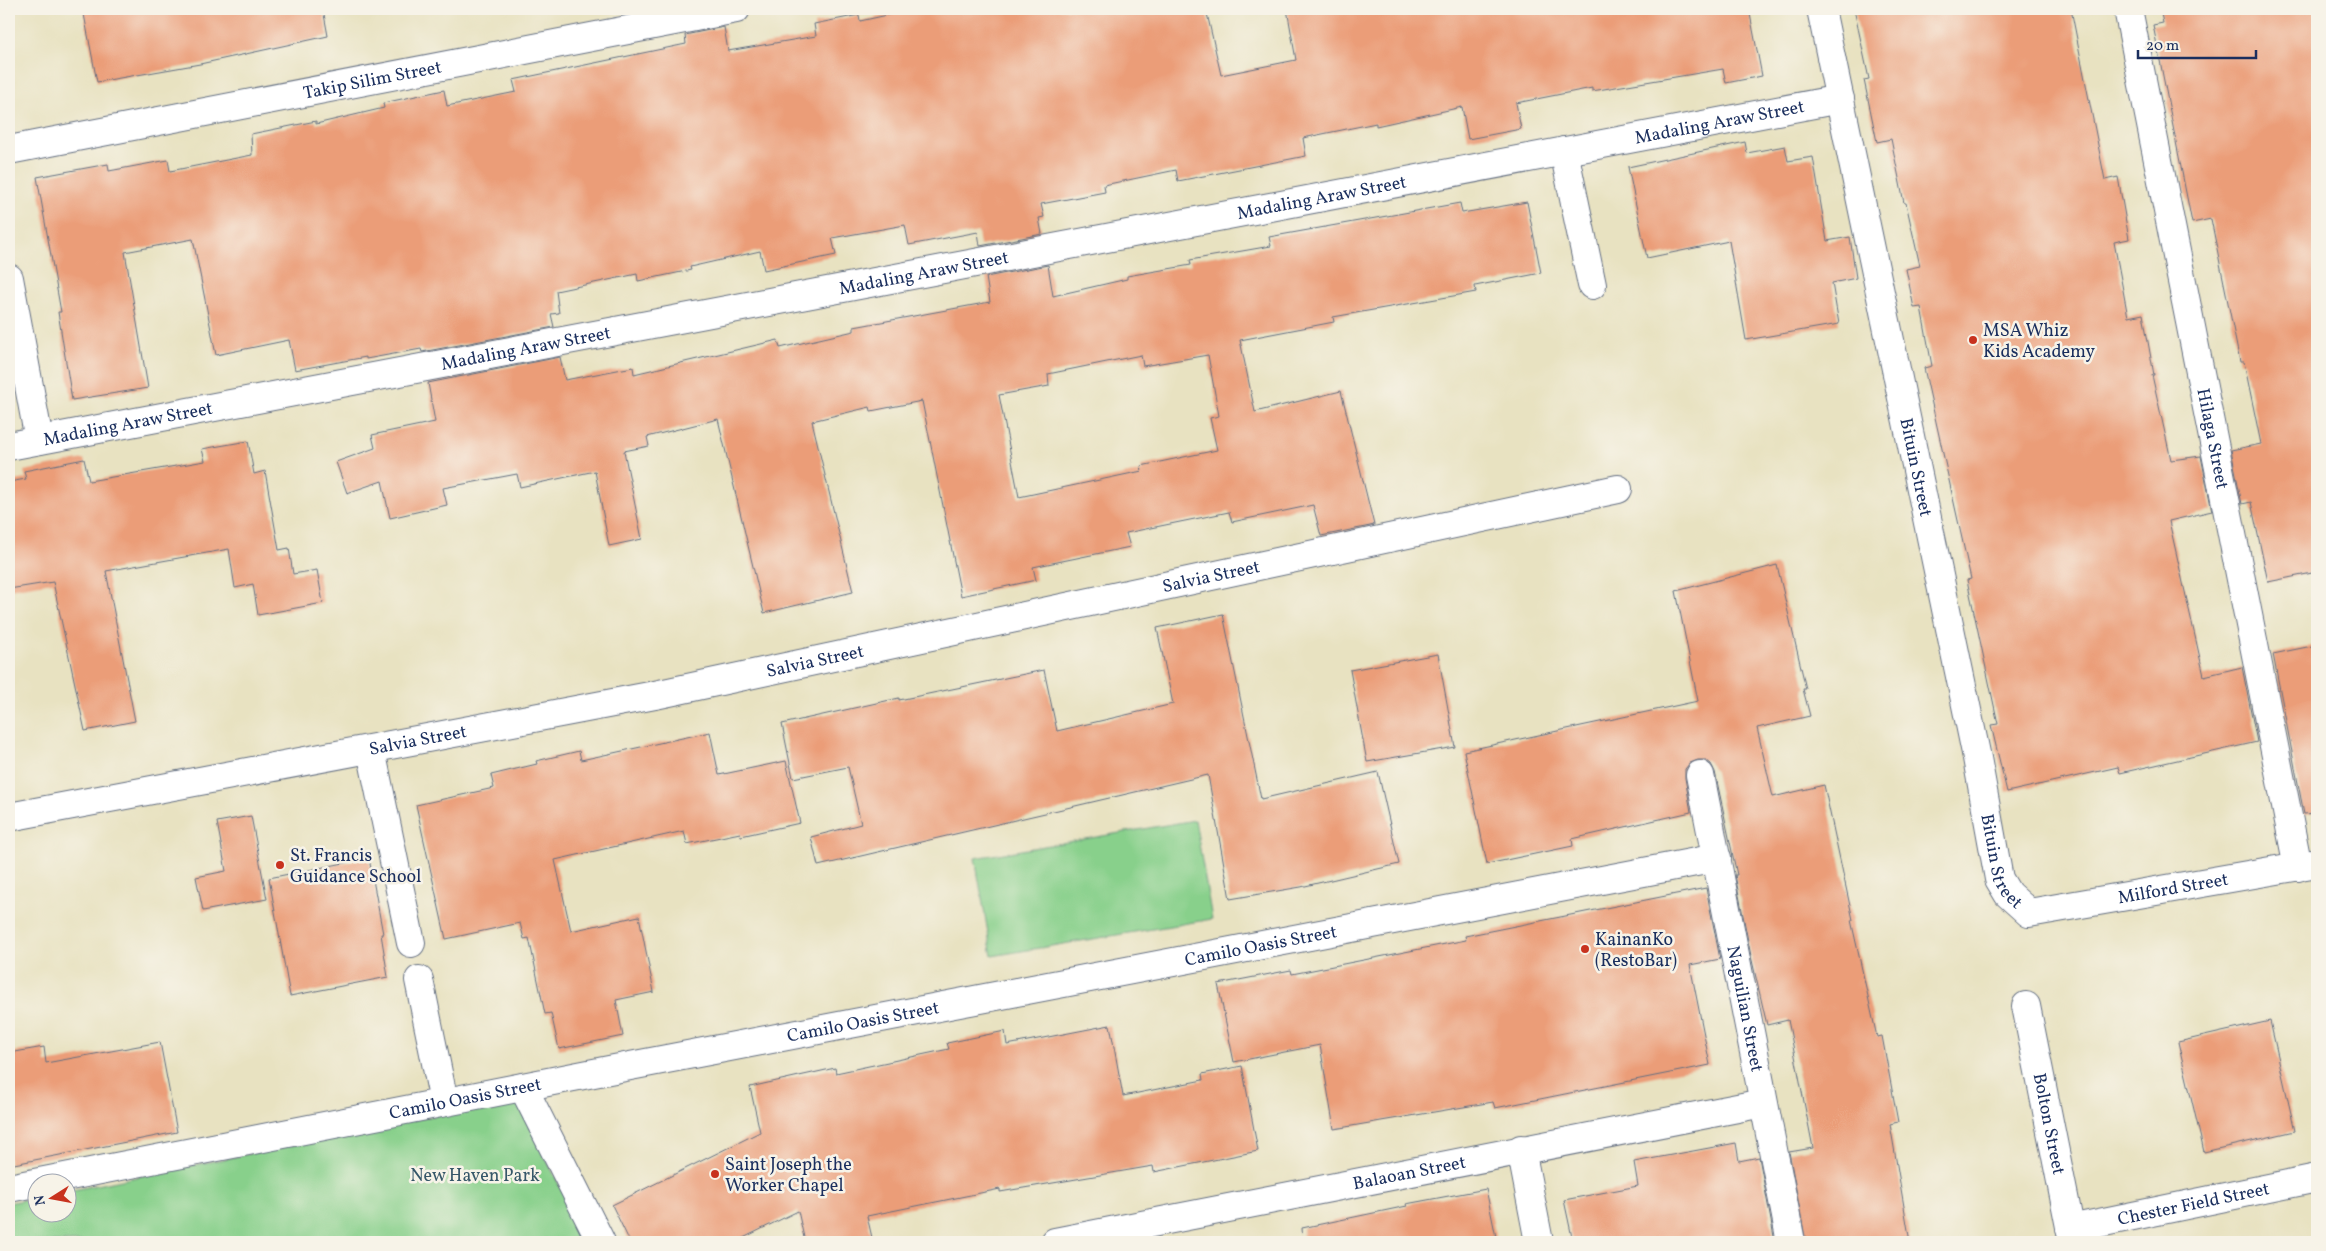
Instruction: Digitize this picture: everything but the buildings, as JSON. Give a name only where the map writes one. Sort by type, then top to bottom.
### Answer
[{"type":"street","name":"Takip Silim Street","points":[[9,150],[736,9]]},
{"type":"street","name":"Bituin Street","points":[[1822,9],[1977,758],[2000,878],[2008,894],[2029,913]]},
{"type":"street","name":"Hilaga Street","points":[[2128,9],[2308,865]]},
{"type":"street","name":"Madaling Araw Street","points":[[9,446],[1840,99]]},
{"type":"street","points":[[1564,151],[1592,285]]},
{"type":"street","points":[[9,278],[39,440]]},
{"type":"street","name":"Salvia Street","points":[[9,818],[664,693],[1618,488]]},
{"type":"street","points":[[371,750],[411,943]]},
{"type":"street","name":"Naguilian Street","points":[[1700,775],[1791,1242]]},
{"type":"street","name":"Camilo Oasis Street","points":[[9,1188],[523,1086],[1717,858]]},
{"type":"street","name":"Milford Street","points":[[2029,913],[2308,865]]},
{"type":"street","points":[[419,980],[444,1102]]},
{"type":"street","name":"Bolton Street","points":[[2026,1006],[2072,1236]]},
{"type":"street","points":[[523,1086],[601,1242]]},
{"type":"street","name":"Balaoan Street","points":[[1055,1242],[1763,1103]]},
{"type":"street","points":[[1521,1149],[1539,1242]]},
{"type":"street","name":"Chester Field Street","points":[[2072,1236],[2317,1178]]},
{"type":"green space","points":[[1195,820],[1212,919],[992,956],[975,858]]},
{"type":"green space","name":"New Haven Park","points":[[516,1099],[588,1242],[9,1242],[9,1203],[28,1199],[28,1224],[78,1224],[78,1189]]},
{"type":"place","name":"MSA Whiz Kids Academy","points":[[1973,340]]},
{"type":"place","name":"St. Francis Guidance School","points":[[280,865]]},
{"type":"place","name":"KainanKo (RestoBar)","points":[[1585,949]]},
{"type":"place","name":"Saint Joseph the Worker Chapel","points":[[715,1174]]}]
